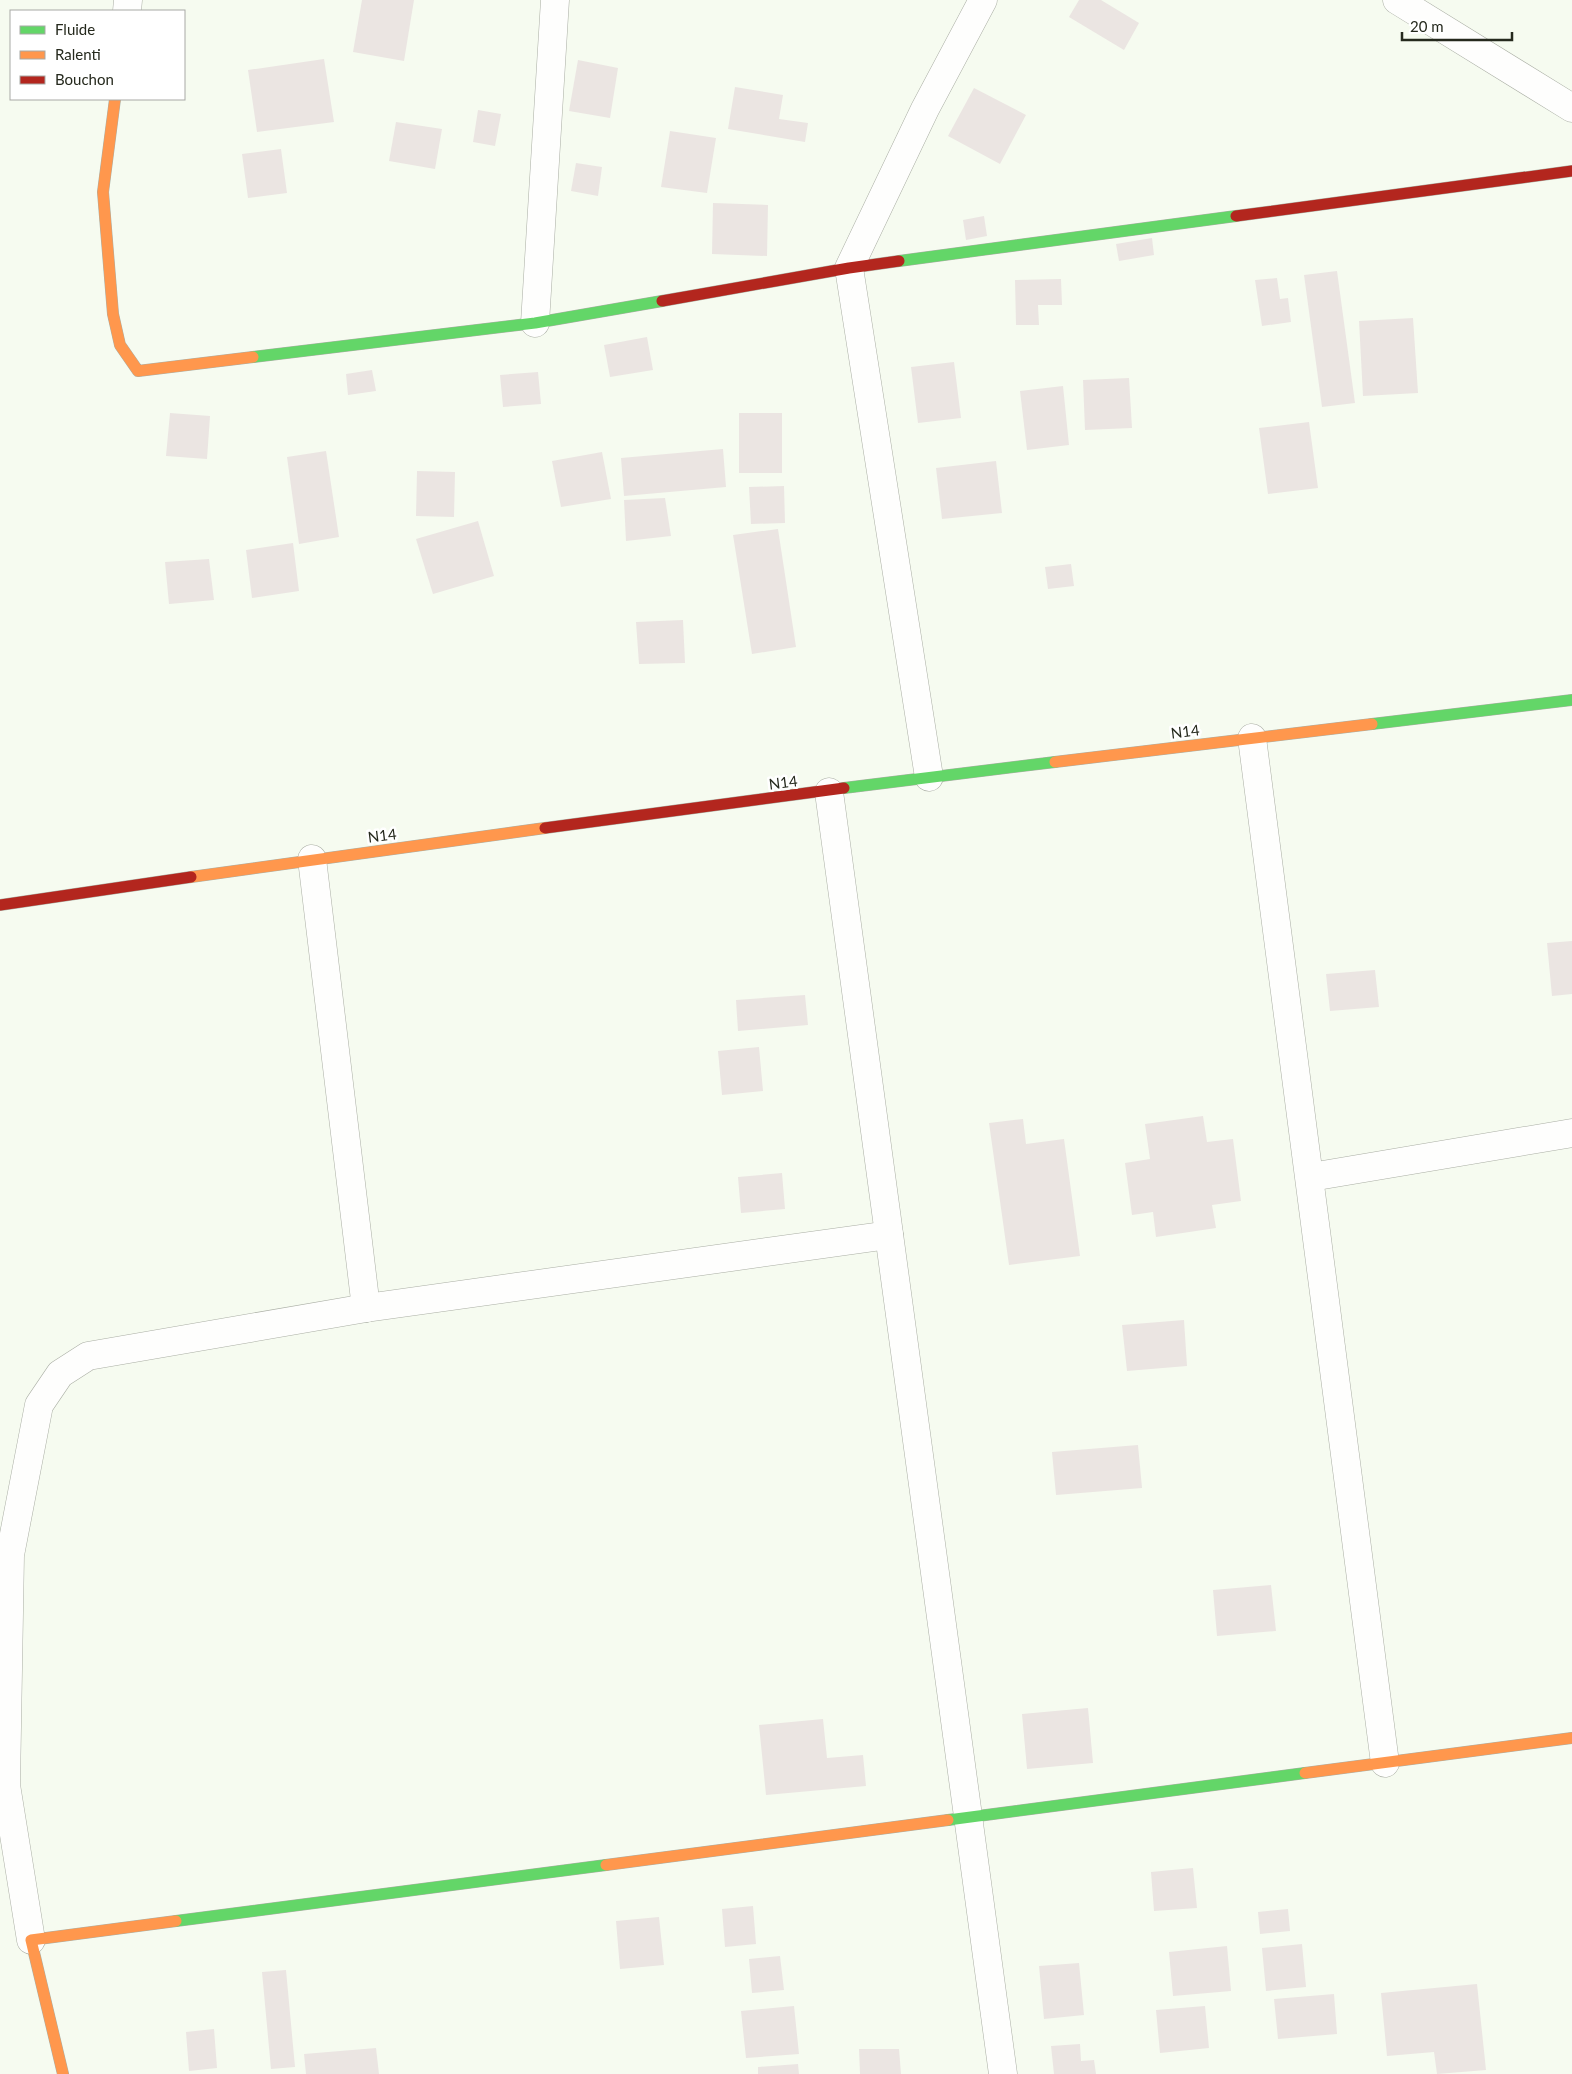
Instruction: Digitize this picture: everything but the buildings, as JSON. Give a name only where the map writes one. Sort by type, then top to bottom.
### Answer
[{"type":"street","points":[[535,323],[555,0]]},
{"type":"street","points":[[929,777],[849,268],[925,109],[983,0]]},
{"type":"street","points":[[1397,0],[1572,108]]},
{"type":"street","points":[[115,100],[103,192],[113,314],[120,345],[138,371],[535,323],[849,268],[1572,171]]},
{"type":"street","name":"N14","points":[[0,905],[312,859],[828,792],[929,777],[1572,700]]},
{"type":"street","points":[[1252,738],[1311,1177],[1385,1763]]},
{"type":"street","points":[[828,792],[1003,2074]]},
{"type":"street","points":[[312,859],[366,1308]]},
{"type":"street","points":[[1311,1177],[1572,1133]]},
{"type":"street","points":[[63,2074],[31,1940],[6,1785],[10,1555],[39,1405],[60,1374],[88,1356],[366,1308],[889,1235]]},
{"type":"street","points":[[31,1940],[1572,1738]]},
{"type":"traffic: fast","points":[[899,261],[1236,216]]},
{"type":"traffic: fast","points":[[253,357],[535,323],[662,301]]},
{"type":"traffic: fast","points":[[1372,724],[1572,700]]},
{"type":"traffic: fast","points":[[844,788],[1055,762]]},
{"type":"traffic: fast","points":[[948,1820],[1305,1773]]},
{"type":"traffic: fast","points":[[176,1921],[606,1865]]},
{"type":"traffic: slow","points":[[115,100],[103,192],[113,314],[120,345],[138,371],[253,357]]},
{"type":"traffic: slow","points":[[1055,762],[1372,724]]},
{"type":"traffic: slow","points":[[191,877],[545,828]]},
{"type":"traffic: slow","points":[[1305,1773],[1572,1738]]},
{"type":"traffic: slow","points":[[606,1865],[948,1820]]},
{"type":"traffic: slow","points":[[63,2074],[31,1940],[176,1921]]},
{"type":"traffic: jam","points":[[1236,216],[1572,171]]},
{"type":"traffic: jam","points":[[662,301],[899,261]]},
{"type":"traffic: jam","points":[[545,828],[844,788]]},
{"type":"traffic: jam","points":[[0,905],[191,877]]}]
